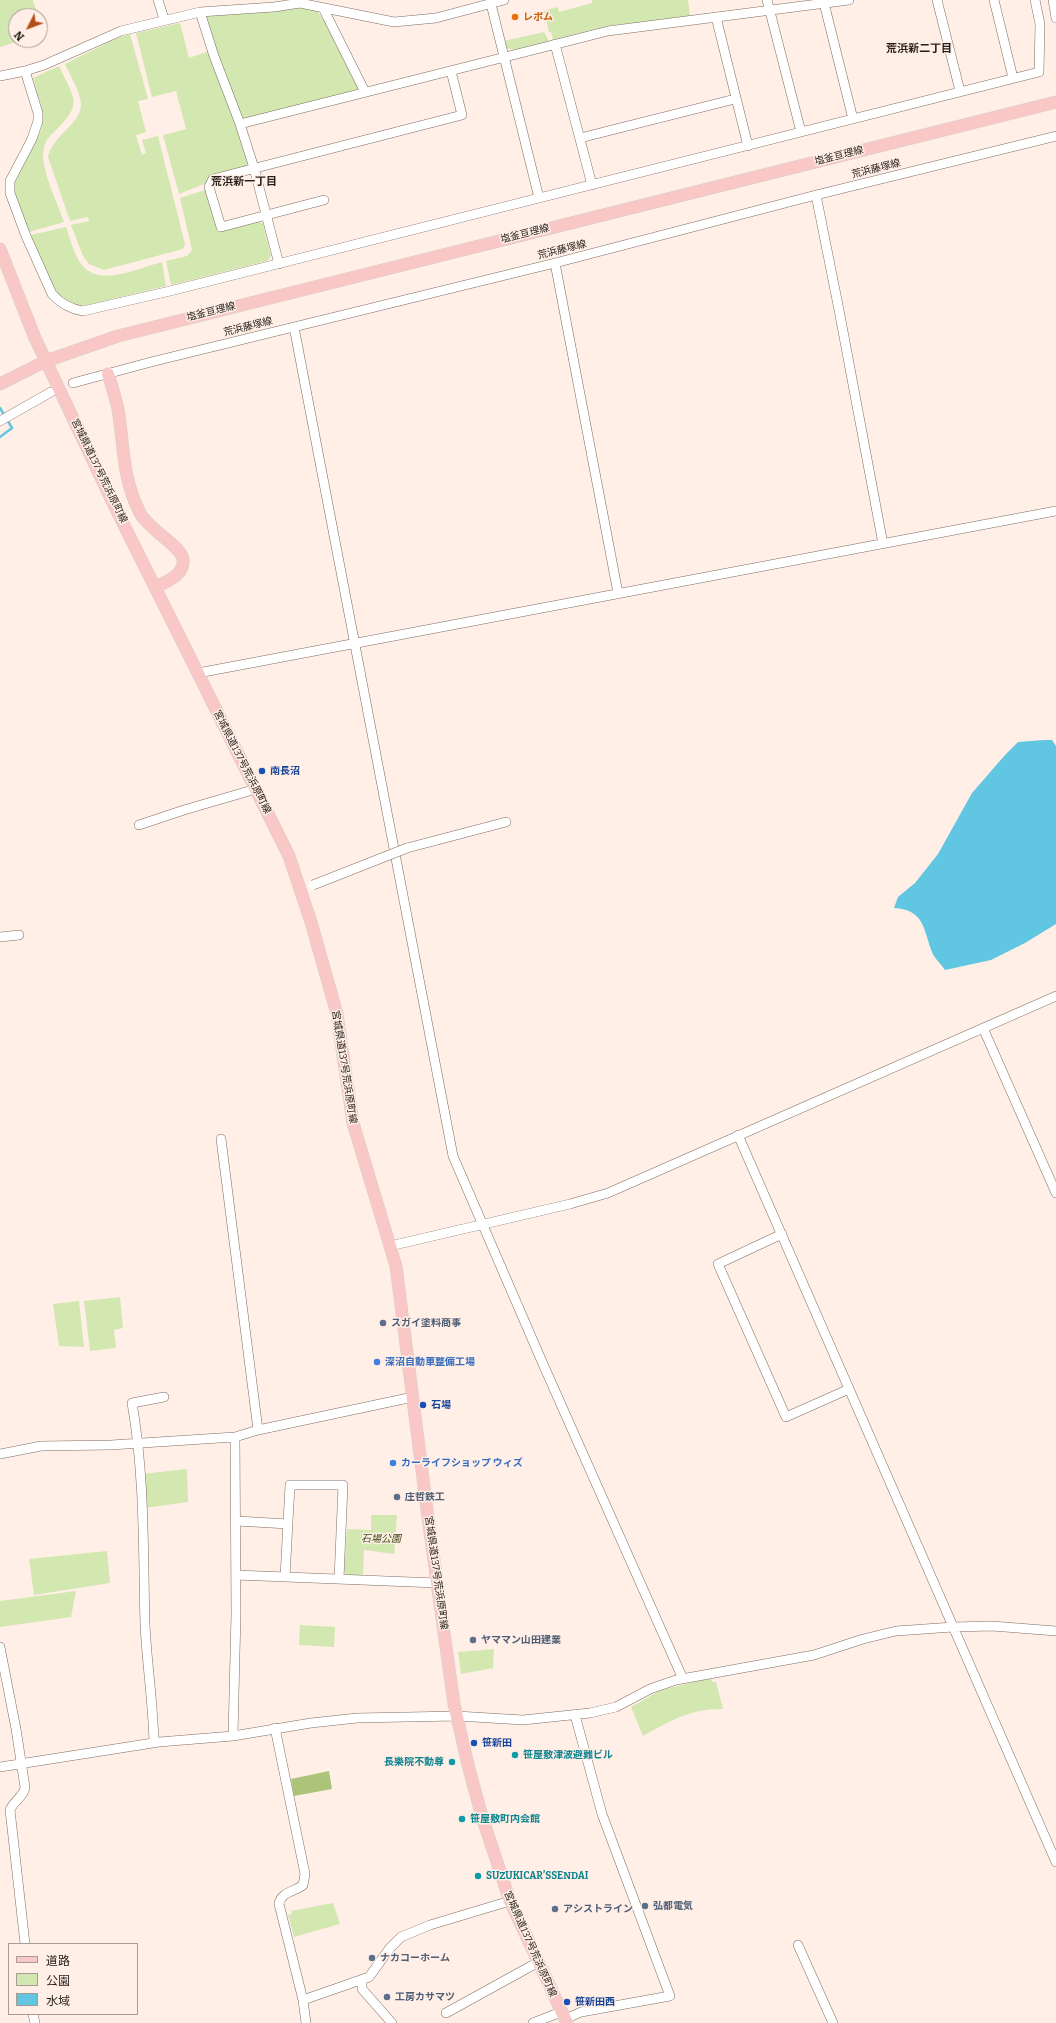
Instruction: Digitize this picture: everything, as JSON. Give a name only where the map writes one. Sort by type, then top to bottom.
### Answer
[{"type":"main road","name":"塩釜亘理線","points":[[0,384],[46,361],[118,336],[1056,102]]},
{"type":"main road","name":"宮城県道137号荒浜原町線","points":[[0,249],[17,294],[46,361],[289,856],[300,890],[337,1014],[353,1123],[396,1266],[437,1583],[457,1716],[483,1820],[510,1901],[565,2018]]},
{"type":"main road","points":[[108,374],[119,414],[123,460],[133,496],[140,513],[148,525],[177,548],[182,556],[183,566],[179,573],[156,587]]},
{"type":"street","points":[[158,0],[164,19]]},
{"type":"street","points":[[0,76],[26,71],[60,59],[121,31],[164,19],[200,12],[274,7],[301,1],[323,8],[394,22],[436,18],[504,0]]},
{"type":"street","points":[[767,0],[801,132]]},
{"type":"street","points":[[240,124],[608,31],[849,0]]},
{"type":"street","points":[[937,0],[960,91]]},
{"type":"street","points":[[994,0],[1013,78]]},
{"type":"street","points":[[26,71],[38,113],[38,121],[32,139],[10,181],[10,193],[52,294],[58,301],[74,309],[94,310],[1039,72],[1040,24],[1035,0]]},
{"type":"street","points":[[1053,0],[1056,18]]},
{"type":"street","points":[[824,3],[853,119]]},
{"type":"street","points":[[491,4],[539,198]]},
{"type":"street","points":[[323,8],[365,92]]},
{"type":"street","points":[[200,12],[254,168],[279,264]]},
{"type":"street","points":[[716,18],[735,99],[748,146]]},
{"type":"street","points":[[555,44],[592,185]]},
{"type":"street","points":[[324,200],[221,227],[209,187],[213,179],[462,115],[451,71]]},
{"type":"street","points":[[580,138],[735,99]]},
{"type":"street","name":"荒浜藤塚線","points":[[73,383],[151,362],[555,263],[816,195],[1056,136]]},
{"type":"street","points":[[816,195],[841,318],[883,544]]},
{"type":"street","points":[[555,263],[618,593]]},
{"type":"street","points":[[294,327],[453,1156],[482,1225],[683,1679]]},
{"type":"street","points":[[0,421],[51,392]]},
{"type":"street","points":[[198,673],[1056,511]]},
{"type":"street","points":[[139,825],[256,789]]},
{"type":"street","points":[[300,890],[407,848],[506,822]]},
{"type":"street","points":[[0,937],[19,935]]},
{"type":"street","points":[[390,1246],[482,1225],[608,1193],[1056,996]]},
{"type":"street","points":[[983,1028],[1056,1193]]},
{"type":"street","points":[[738,1135],[1056,1862]]},
{"type":"street","points":[[221,1139],[258,1430]]},
{"type":"street","points":[[782,1234],[718,1264],[786,1417],[849,1389]]},
{"type":"street","points":[[150,1743],[139,1444],[132,1404],[164,1397]]},
{"type":"street","points":[[0,1454],[41,1446],[139,1444],[235,1437],[258,1430],[413,1397]]},
{"type":"street","points":[[233,1736],[237,1521],[235,1437]]},
{"type":"street","points":[[286,1577],[290,1485],[342,1485],[339,1579]]},
{"type":"street","points":[[237,1521],[288,1524]]},
{"type":"street","points":[[236,1575],[437,1583]]},
{"type":"street","points":[[0,1767],[21,1765],[150,1743],[233,1736],[275,1728],[358,1718],[457,1716],[523,1720],[575,1714],[616,1707],[650,1689],[683,1679],[814,1654],[863,1639],[896,1631],[992,1626],[1056,1631]]},
{"type":"street","points":[[0,1647],[16,1729],[25,1787],[24,1793],[14,1802],[10,1810],[25,1943]]},
{"type":"street","points":[[533,2023],[565,2018],[582,2012],[670,1996],[602,1814],[575,1714]]},
{"type":"street","points":[[275,1728],[305,1874],[303,1885],[280,1898],[279,1904],[303,2000],[306,2023]]},
{"type":"street","points":[[303,2000],[369,1977],[390,1948],[401,1937],[430,1925],[510,1901]]},
{"type":"street","points":[[798,1945],[833,2023]]},
{"type":"street","points":[[446,2013],[533,1965]]},
{"type":"street","points":[[362,1980],[362,1989],[392,2023]]},
{"type":"green space","points":[[0,0],[33,0],[36,8],[8,8],[8,44],[0,47]]},
{"type":"green space","points":[[592,0],[688,0],[690,16],[607,26],[553,40],[551,32],[549,32],[544,11],[558,7],[559,12],[592,3]]},
{"type":"green space","points":[[295,7],[317,11],[328,26],[360,87],[358,93],[245,121],[241,119],[205,20],[207,16]]},
{"type":"green space","points":[[180,23],[189,58],[209,51],[231,107],[248,162],[245,168],[179,194],[163,135],[186,129],[176,91],[152,97],[136,33]]},
{"type":"green space","points":[[544,32],[549,41],[514,50],[506,48],[504,41]]},
{"type":"green space","points":[[130,34],[148,99],[138,101],[146,132],[136,135],[142,155],[146,153],[142,140],[158,136],[185,244],[183,249],[104,270],[89,264],[83,256],[71,225],[89,221],[88,217],[70,221],[48,157],[56,141],[79,114],[81,106],[77,89],[65,64],[113,40]]},
{"type":"green space","points":[[59,66],[72,94],[74,100],[73,107],[64,122],[47,141],[43,156],[50,185],[64,222],[29,232],[15,200],[14,184],[42,128],[42,109],[33,78]]},
{"type":"green space","points":[[208,189],[219,231],[258,221],[263,224],[271,256],[267,261],[171,285],[166,261],[187,256],[192,250],[180,198]]},
{"type":"green space","points":[[66,227],[73,249],[79,261],[87,270],[96,274],[107,276],[118,275],[162,262],[166,286],[87,305],[79,305],[66,301],[60,296],[50,280],[31,235]]},
{"type":"green space","points":[[120,1297],[123,1328],[114,1330],[116,1348],[90,1351],[84,1301]]},
{"type":"green space","points":[[79,1301],[84,1347],[59,1346],[53,1304]]},
{"type":"green space","points":[[187,1469],[188,1502],[144,1508],[142,1474]]},
{"type":"green space","name":"石場公園","points":[[371,1515],[397,1515],[394,1554],[364,1550],[363,1575],[348,1575],[344,1572],[347,1529],[371,1530]]},
{"type":"green space","points":[[107,1551],[110,1583],[34,1595],[29,1559]]},
{"type":"green space","points":[[76,1591],[71,1617],[0,1627],[0,1601]]},
{"type":"green space","points":[[300,1625],[335,1627],[334,1647],[299,1645]]},
{"type":"green space","points":[[494,1649],[493,1668],[461,1674],[458,1652]]},
{"type":"green space","points":[[711,1678],[712,1682],[716,1682],[723,1709],[712,1709],[682,1716],[643,1736],[631,1707],[661,1690]]},
{"type":"green space","points":[[329,1771],[332,1789],[294,1796],[291,1779]]},
{"type":"green space","points":[[333,1903],[340,1924],[294,1937],[288,1915],[292,1914],[291,1911]]},
{"type":"water","points":[[1052,740],[1056,746],[1056,924],[1025,943],[991,960],[945,970],[933,954],[924,928],[917,917],[912,912],[894,908],[898,897],[915,883],[938,854],[972,793],[1005,755],[1018,742]]},
{"type":"waterway","points":[[0,408],[12,428],[0,437]]},
{"type":"place","name":"レポム","points":[[515,17]]},
{"type":"place","name":"南長沼","points":[[262,771]]},
{"type":"place","name":"スガイ塗料商事","points":[[383,1323]]},
{"type":"place","name":"深沼自動車整備工場","points":[[377,1362]]},
{"type":"place","name":"石場","points":[[423,1405]]},
{"type":"place","name":"カーライフショップ ウィズ","points":[[393,1463]]},
{"type":"place","name":"庄哲鉄工","points":[[397,1497]]},
{"type":"place","name":"ヤママン山田建業","points":[[473,1640]]},
{"type":"place","name":"笹新田","points":[[474,1743]]},
{"type":"place","name":"笹屋敷津波避難ビル","points":[[515,1755]]},
{"type":"place","name":"長樂院不動尊","points":[[452,1762]]},
{"type":"place","name":"笹屋敷町内会館","points":[[462,1819]]},
{"type":"place","name":"SUZUKICAR’SSENDAI","points":[[478,1876]]},
{"type":"place","name":"弘都電気","points":[[645,1906]]},
{"type":"place","name":"アシストライン","points":[[555,1909]]},
{"type":"place","name":"ナカコーホーム","points":[[372,1958]]},
{"type":"place","name":"工房カサマツ","points":[[387,1997]]},
{"type":"place","name":"笹新田西","points":[[567,2002]]},
{"type":"district","name":"荒浜新二丁目","points":[[919,49]]},
{"type":"district","name":"荒浜新一丁目","points":[[244,182]]}]
